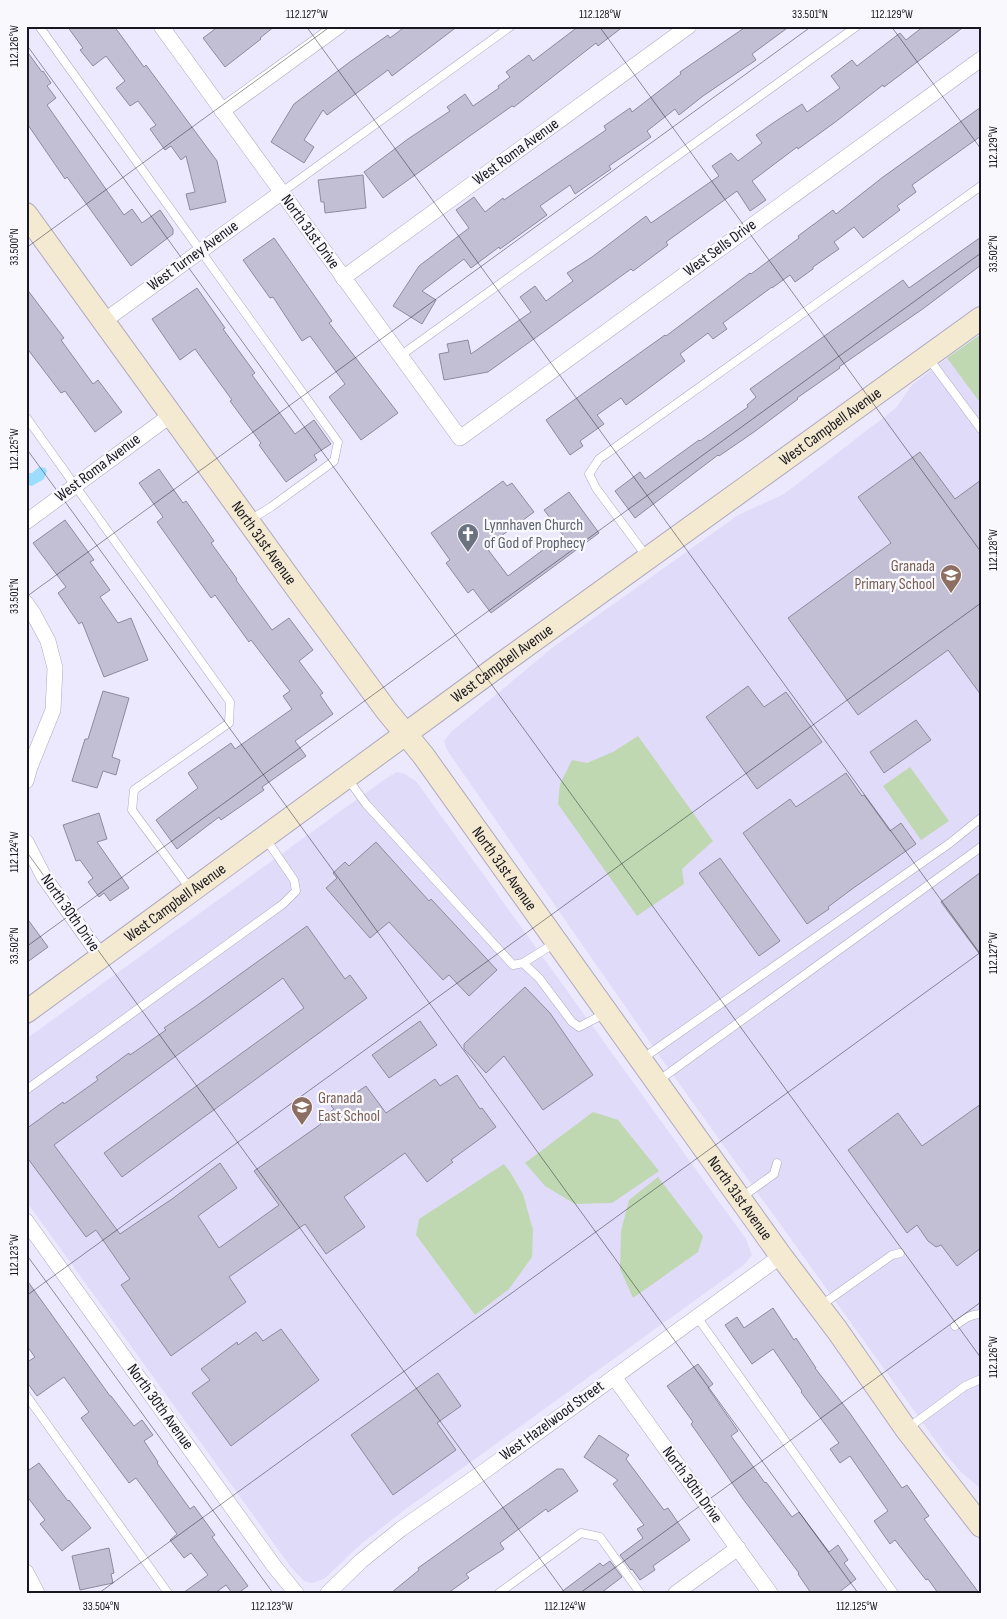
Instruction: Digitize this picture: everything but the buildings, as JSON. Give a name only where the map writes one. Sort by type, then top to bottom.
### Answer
[{"type":"street","points":[[222,111],[339,26]]},
{"type":"street","name":"West Roma Avenue","points":[[343,278],[689,26]]},
{"type":"street","name":"North 31st Drive","points":[[164,27],[222,111],[460,438]]},
{"type":"street","name":"West Sells Drive","points":[[460,438],[981,58]]},
{"type":"street","name":"West Turney Avenue","points":[[104,321],[282,192]]},
{"type":"street","name":"North 31st Avenue","points":[[26,214],[386,710],[424,755],[906,1429],[981,1526]]},
{"type":"street","name":"West Campbell Avenue","points":[[26,1012],[648,558],[981,318]]},
{"type":"street","name":"West Roma Avenue","points":[[26,522],[171,414]]},
{"type":"street","points":[[26,603],[48,641],[55,668],[53,710],[26,781]]},
{"type":"street","name":"North 30th Drive","points":[[26,842],[44,877],[101,957]]},
{"type":"street","name":"North 30th Avenue","points":[[26,1221],[257,1542],[296,1593]]},
{"type":"street","name":"West Hazelwood Street","points":[[328,1593],[361,1561],[401,1529],[781,1256]]},
{"type":"street","name":"North 30th Drive","points":[[614,1377],[770,1593]]},
{"type":"street","points":[[676,1593],[738,1548]]},
{"type":"street","points":[[26,1572],[37,1593]]},
{"type":"lane","points":[[39,26],[338,442],[334,461],[271,507],[248,521]]},
{"type":"lane","points":[[282,192],[511,26]]},
{"type":"lane","points":[[400,356],[857,26]]},
{"type":"lane","points":[[648,558],[596,488],[589,474],[600,460],[981,186]]},
{"type":"lane","points":[[927,357],[981,429]]},
{"type":"lane","points":[[26,417],[230,702],[229,723],[134,790],[132,810],[192,891]]},
{"type":"lane","points":[[346,778],[366,804],[513,965],[523,963],[558,941]]},
{"type":"lane","points":[[642,1059],[950,843],[981,818]]},
{"type":"lane","points":[[26,1090],[283,904],[296,891],[294,880],[265,838]]},
{"type":"lane","points":[[658,1081],[981,847]]},
{"type":"lane","points":[[523,963],[539,978],[572,1022],[579,1027],[608,1012]]},
{"type":"lane","points":[[740,1198],[774,1174],[777,1163]]},
{"type":"lane","points":[[819,1306],[892,1255],[900,1253]]},
{"type":"lane","points":[[955,1326],[964,1318],[981,1314]]},
{"type":"lane","points":[[697,1317],[894,1593]]},
{"type":"lane","points":[[906,1429],[965,1386],[981,1379]]},
{"type":"lane","points":[[26,1395],[168,1593]]},
{"type":"lane","points":[[499,1593],[581,1534],[600,1536],[640,1593]]},
{"type":"shaded area","points":[[947,358],[981,404],[981,1489],[961,1472],[943,1451],[663,1061],[447,750],[444,741],[451,732],[552,648],[738,515],[784,494],[896,408],[912,385]]},
{"type":"shaded area","points":[[397,772],[405,774],[416,781],[746,1239],[752,1255],[744,1265],[407,1508],[361,1544],[324,1579],[312,1583],[304,1581],[290,1566],[26,1201],[26,1039]]},
{"type":"green space","points":[[981,334],[981,404],[947,358]]},
{"type":"green space","points":[[638,736],[713,841],[682,869],[684,884],[637,916],[558,804],[560,784],[572,760],[587,763],[613,752]]},
{"type":"green space","points":[[910,767],[949,821],[921,840],[883,786]]},
{"type":"green space","points":[[593,1112],[618,1120],[659,1171],[612,1203],[575,1204],[545,1186],[525,1163]]},
{"type":"green space","points":[[504,1164],[523,1194],[533,1230],[532,1257],[509,1289],[475,1315],[416,1235],[419,1219]]},
{"type":"green space","points":[[658,1177],[703,1236],[698,1252],[633,1298],[620,1269],[621,1231],[629,1200]]},
{"type":"water","points":[[39,467],[45,468],[47,471],[44,479],[32,486],[26,484],[26,473],[32,473]]},
{"type":"place","name":"Lynnhaven Church of God of Prophecy","points":[[468,553]]},
{"type":"place","name":"Granada Primary School","points":[[951,594]]},
{"type":"place","name":"Granada East School","points":[[302,1126]]}]
